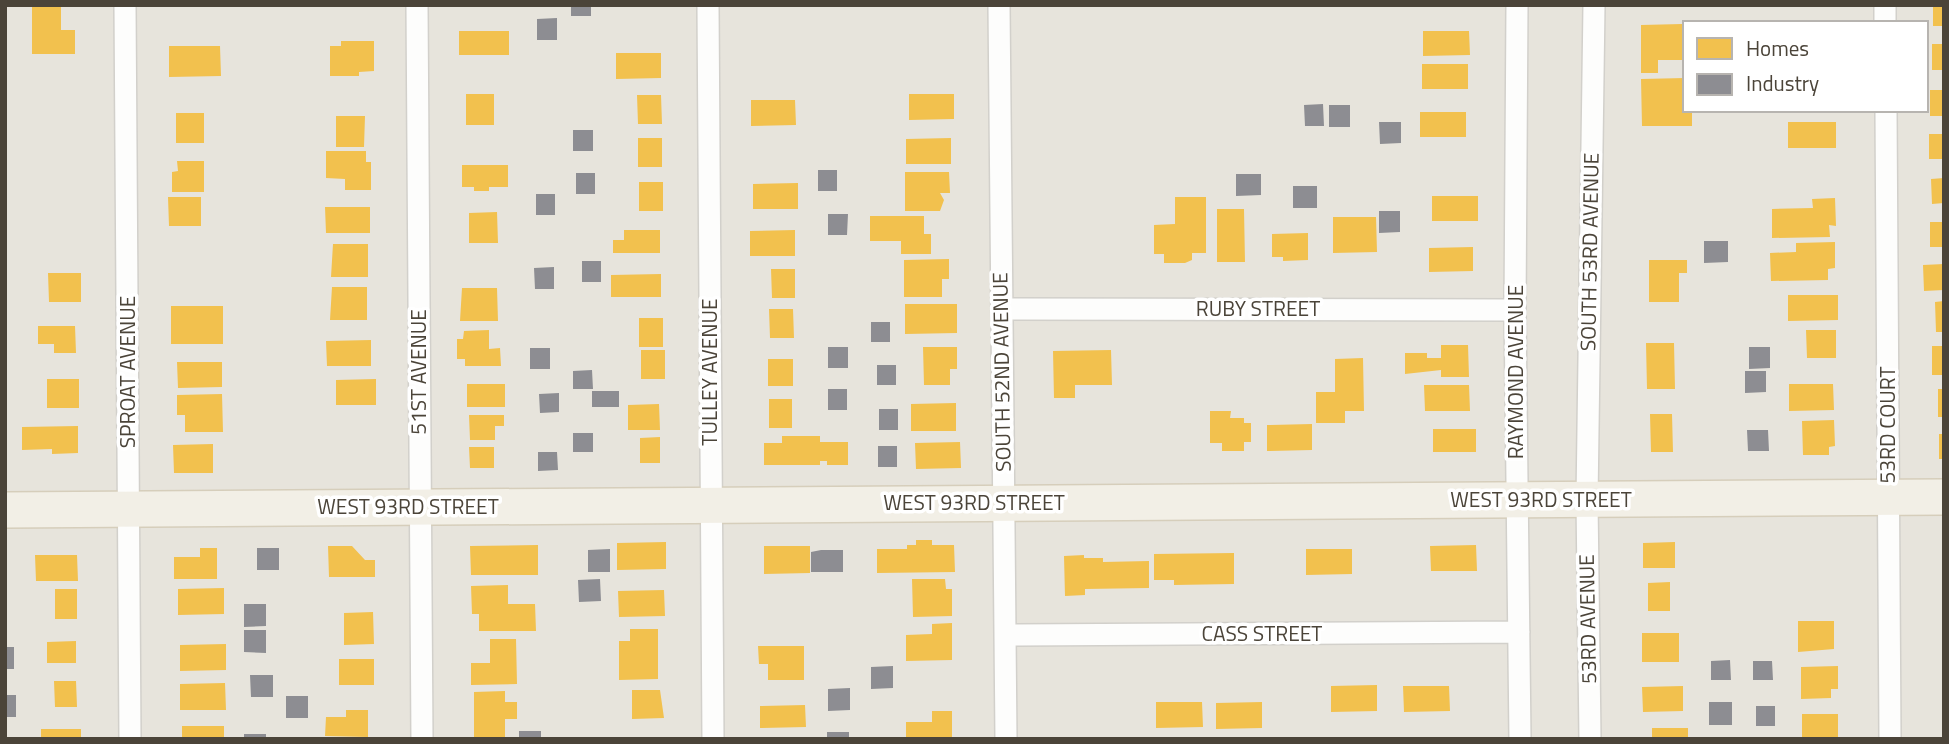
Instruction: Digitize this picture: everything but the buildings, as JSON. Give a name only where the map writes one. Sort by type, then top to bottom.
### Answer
[{"type":"main road","name":"WEST 93RD STREET","points":[[5,510],[1944,497]]},
{"type":"street","name":"SPROAT AVENUE","points":[[125,5],[130,739]]},
{"type":"street","name":"51ST AVENUE","points":[[417,5],[422,739]]},
{"type":"street","name":"TULLEY AVENUE","points":[[708,5],[713,739]]},
{"type":"street","name":"SOUTH 52ND AVENUE","points":[[999,5],[1006,739]]},
{"type":"street","name":"RAYMOND AVENUE","points":[[1517,5],[1515,310],[1520,739]]},
{"type":"street","name":"SOUTH 53RD AVENUE","points":[[1587,500],[1594,5]]},
{"type":"street","name":"53RD COURT","points":[[1886,112],[1890,739]]},
{"type":"street","name":"RUBY STREET","points":[[1002,309],[1515,310]]},
{"type":"street","name":"53RD AVENUE","points":[[1587,500],[1590,739]]},
{"type":"street","name":"CASS STREET","points":[[1005,635],[1519,632]]},
{"type":"shaded area","points":[[5,5],[1944,5],[1944,739],[5,739]]}]
